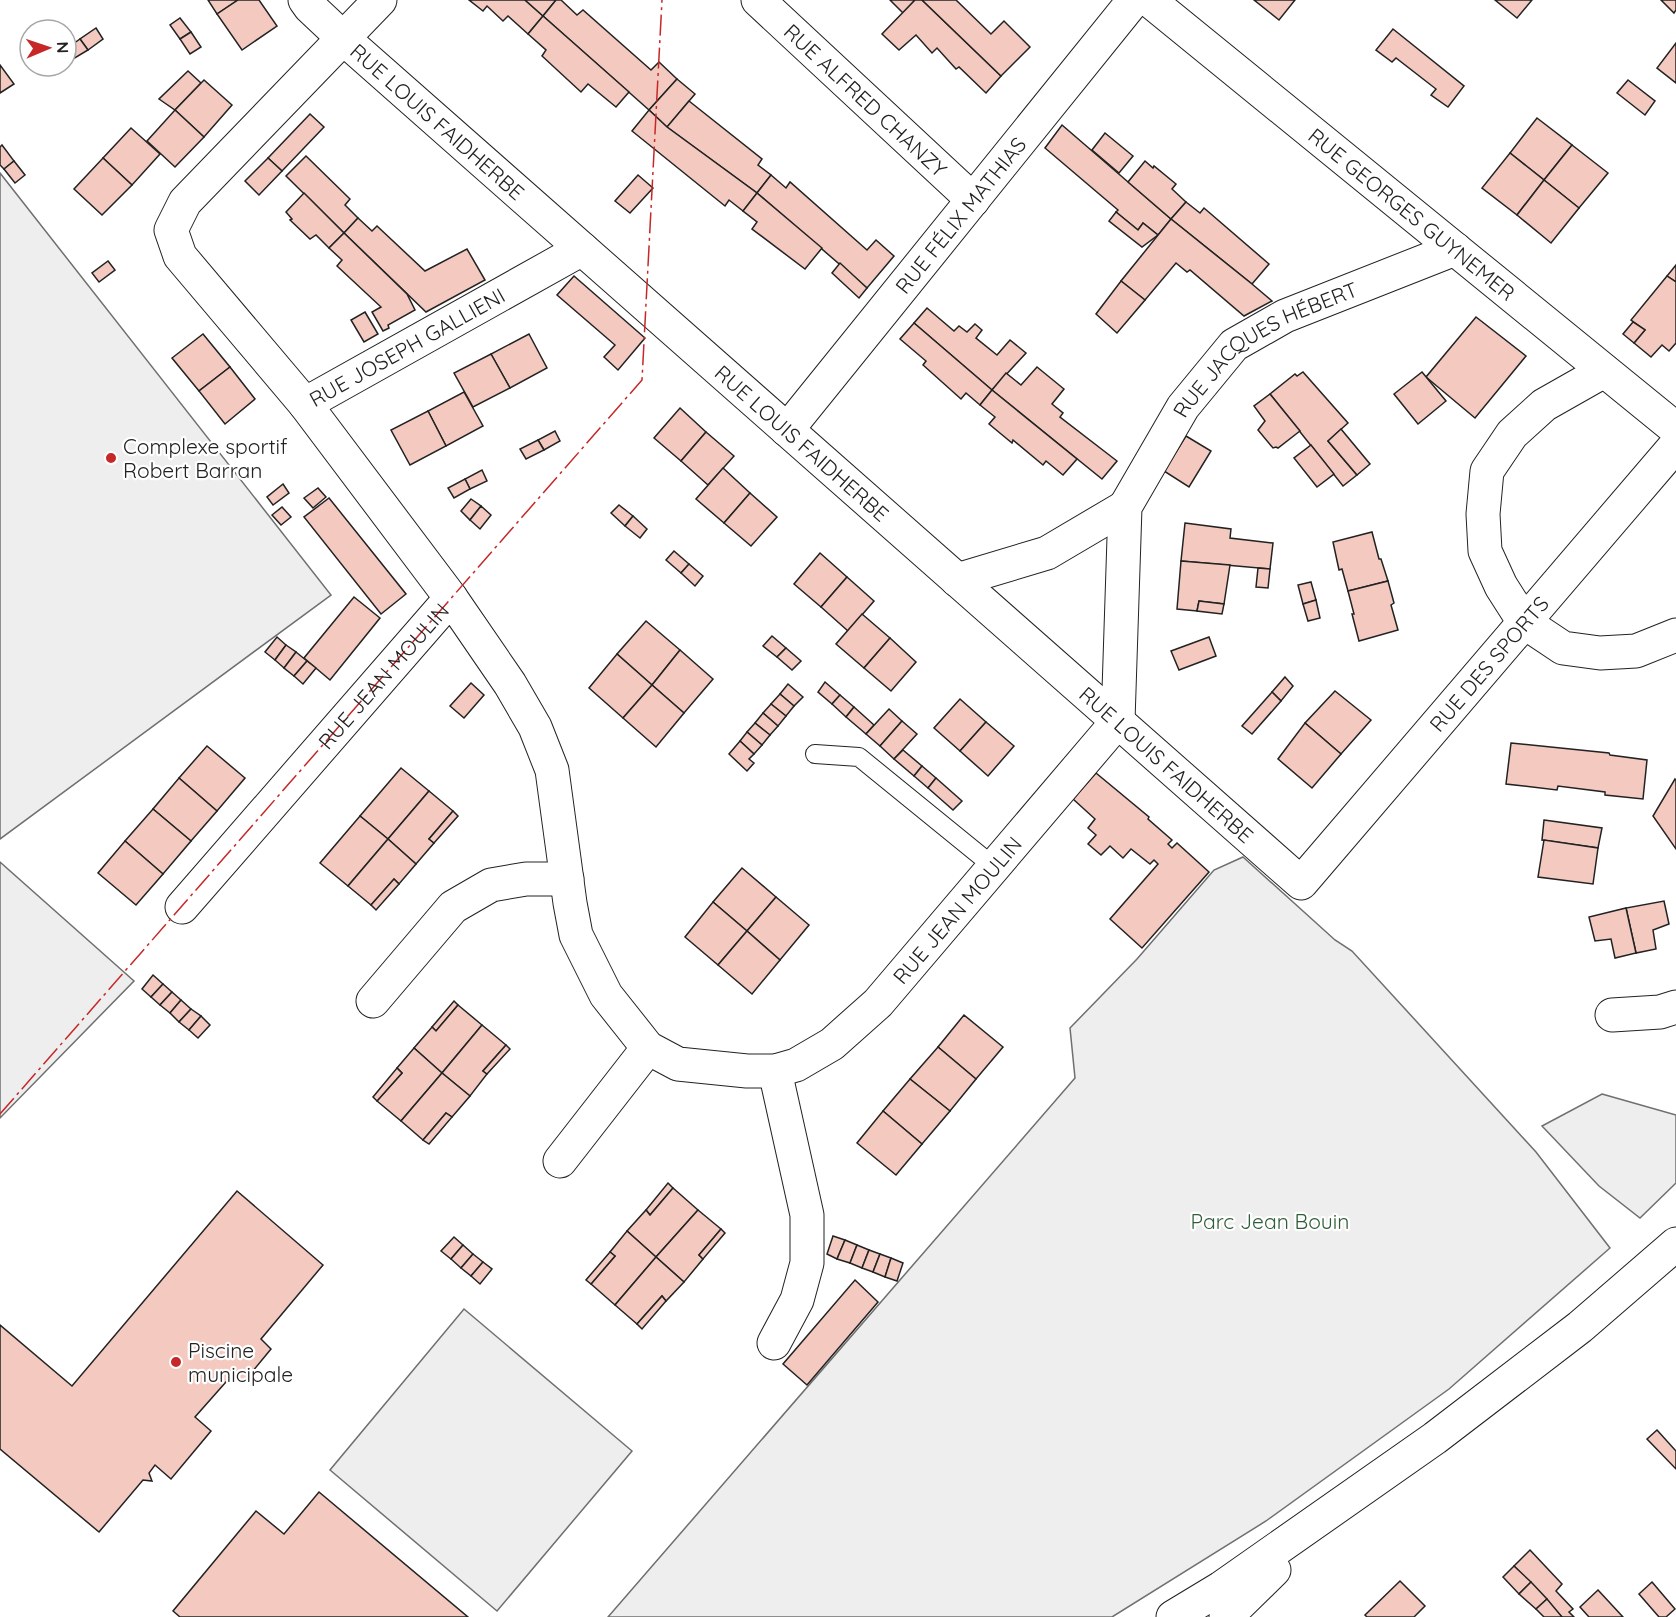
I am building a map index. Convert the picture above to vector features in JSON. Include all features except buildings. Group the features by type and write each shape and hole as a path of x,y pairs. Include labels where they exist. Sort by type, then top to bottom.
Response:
{"street":[{"name":"RUE LOUIS FAIDHERBE","path":"305,0 310,8 344,39 1301,883"},
{"name":"RUE JOSEPH GALLIENI","path":"380,0 185,202 171,230 180,256 305,404 582,249"},
{"name":"RUE ALFRED CHANZY","path":"758,0 973,200"},
{"name":"RUE FÉLIX MATHIAS","path":"787,430 1134,0"},
{"name":"RUE GEORGES GUYNEMER","path":"1149,0 1676,429"},
{"name":"RUE JACQUES HÉBERT","path":"1118,721 1125,507 1183,407 1234,345 1285,316 1455,249"},
{"path":"1604,371 1544,405 1512,434 1487,471 1483,514 1485,551 1501,586 1524,622 1563,648 1600,653 1636,651 1676,635"},
{"path":"305,404 451,598"},
{"name":"RUE DES SPORTS","path":"1301,883 1676,445"},
{"name":"RUE JACQUES HÉBERT","path":"957,580 1047,553 1125,507"},
{"name":"RUE JEAN MOULIN","path":"182,907 451,598 510,684 535,727 552,770 576,935 606,995 648,1048 678,1064 747,1071 775,1071 796,1065 832,1044 878,1003 1118,721"},
{"path":"373,1001 453,907 491,885 526,879 567,879"},
{"path":"1612,1015 1660,1012 1676,1007"},
{"path":"560,1161 648,1048"},
{"path":"774,1343 797,1300 807,1263 807,1215 775,1071"},
{"path":"1173,1617 1223,1602 1347,1500 1435,1438 1580,1327 1676,1244"},
{"path":"1154,1617 1223,1602"}],"lane":[{"path":"815,754 860,757 993,866"}],"green space":[{"name":"Complexe sportif Robert Barran","path":"0,173 331,595 0,839"},
{"name":"Parc Jean Bouin","path":"1243,857 1335,940 1352,951 1536,1152 1610,1248 1449,1389 1266,1521 1112,1617 608,1617 1075,1078 1070,1028 1137,959 1214,870"},
{"path":"0,862 134,981 0,1118"},
{"path":"1602,1094 1676,1115 1676,1183 1640,1218 1599,1186 1542,1126"},
{"path":"464,1309 632,1451 497,1611 330,1470"}],"power":[{"path":"0,1114 642,380 662,0"}],"place":[{"name":"Complexe sportif Robert Barran","path":"111,458"},
{"name":"Piscine municipale","path":"176,1362"}]}
